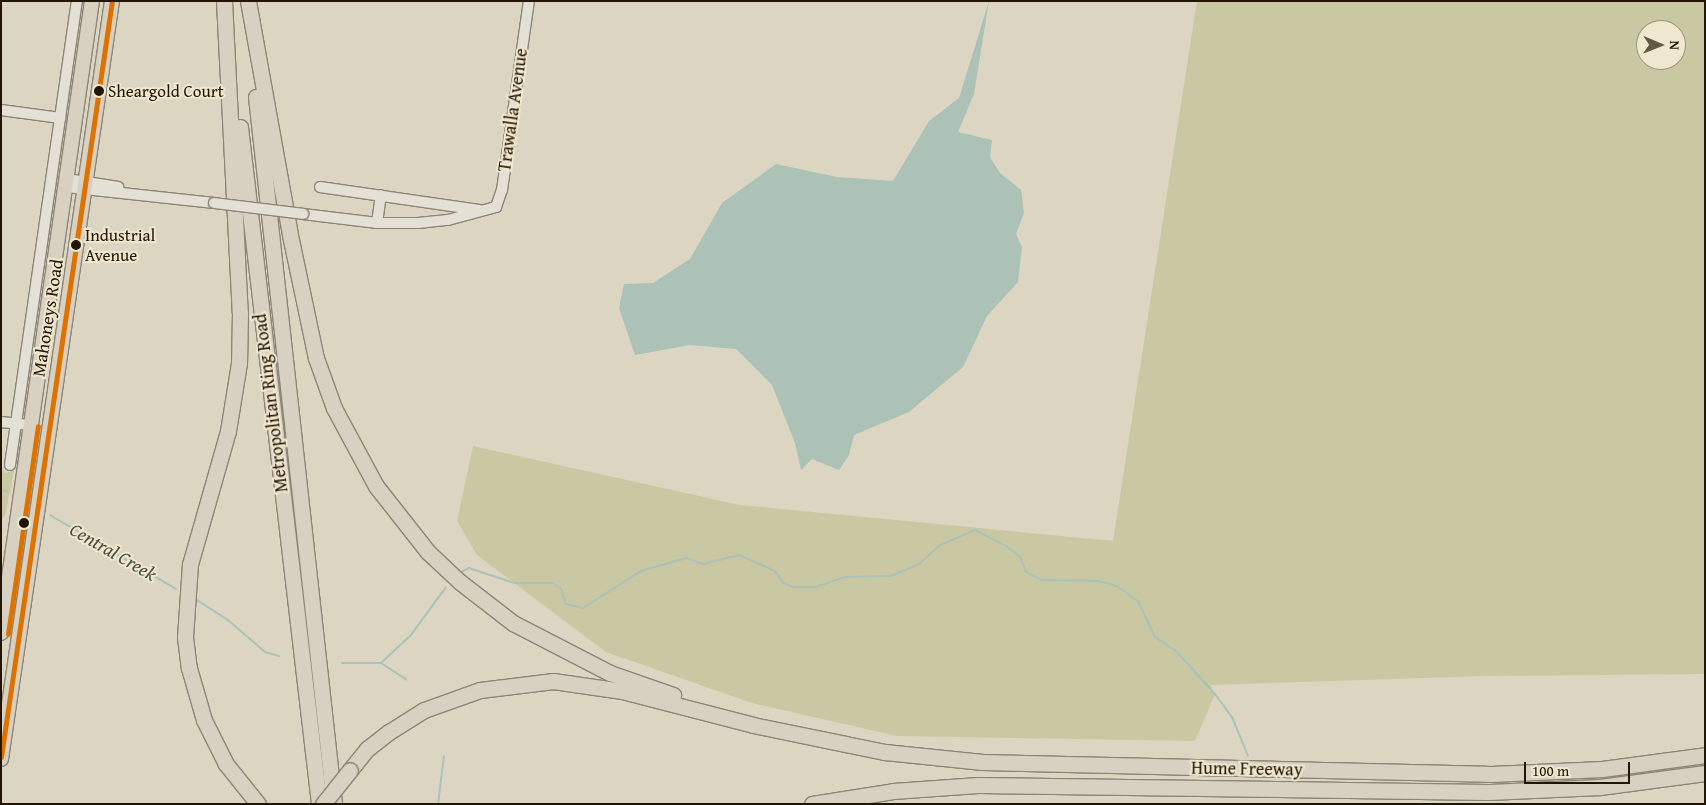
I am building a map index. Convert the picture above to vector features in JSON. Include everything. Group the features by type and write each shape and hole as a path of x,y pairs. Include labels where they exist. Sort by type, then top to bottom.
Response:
{"highway":[{"path":"225,1 240,304 239,363 228,431 190,564 185,629 189,668 204,720 226,764 258,804"},
{"name":"Metropolitan Ring Road","path":"225,1 262,324 321,804"},
{"path":"247,1 290,235 316,358 334,408 352,446 400,518 460,582 513,623 549,644 610,673 790,734"},
{"name":"Metropolitan Ring Road","path":"247,1 334,804"},
{"path":"321,804 374,744 424,710 480,690 526,682 581,683 622,691 790,734"},
{"name":"Hume Freeway","path":"790,734 940,759 1123,767 1491,774 1602,769 1705,755"},
{"name":"Hume Freeway","path":"812,804 893,791 978,785 1489,792 1600,787 1705,773"}],"main road":[{"name":"Mahoneys Road","path":"1,634 92,1"},
{"name":"Mahoneys Road","path":"1,759 112,1"},
{"path":"75,120 94,118"},
{"path":"27,457 44,460"}],"street":[{"name":"Mahoneys Road","path":"10,465 77,1"},
{"name":"Trawalla Avenue","path":"485,211 496,206 500,199 529,1"},
{"path":"1,110 60,118"},
{"path":"67,183 377,223 418,223 485,211"},
{"path":"320,187 485,211"},
{"path":"377,223 381,195"},
{"path":"1,422 31,425"}],"green space":[{"path":"1197,1 1705,1 1705,674 1485,676 1210,685 1215,694 1195,741 897,736 752,703 606,652 477,555 457,521 473,446 740,505 1113,541"},
{"path":"1,468 6,473 14,470 5,516 1,519"}],"shaded area":[{"path":"989,1 974,94 958,132 992,140 990,157 1000,173 1021,190 1024,213 1016,234 1022,247 1018,282 987,316 963,367 909,412 854,435 849,455 839,470 812,459 801,470 795,443 772,385 736,349 690,345 635,355 619,308 624,284 653,283 690,259 722,203 776,164 837,177 893,181 929,121 959,98"}],"waterway":[{"name":"Central Creek","path":"1,490 7,491"},
{"name":"Central Creek","path":"50,515 176,589"},
{"name":"Central Creek","path":"459,573 469,568 514,583 553,583 561,589 566,604 583,608 641,571 686,558 703,564 739,555 775,571 783,583 793,587 816,587 845,577 891,576 919,564 940,545 975,530 1006,546 1020,557 1026,572 1041,580 1099,581 1117,586 1138,601 1155,637 1177,652 1215,694 1232,717 1248,756"},
{"name":"Central Creek","path":"342,663 381,663 411,635 446,587"},
{"name":"Central Creek","path":"197,600 228,620 265,652 279,656"},
{"path":"381,663 406,679"},
{"path":"438,804 444,756"}],"transit line":[{"path":"1,757 112,1"},
{"path":"8,634 38,426"}],"place":[{"name":"Sheargold Court","path":"99,91"},
{"name":"Industrial Avenue","path":"76,245"}]}
